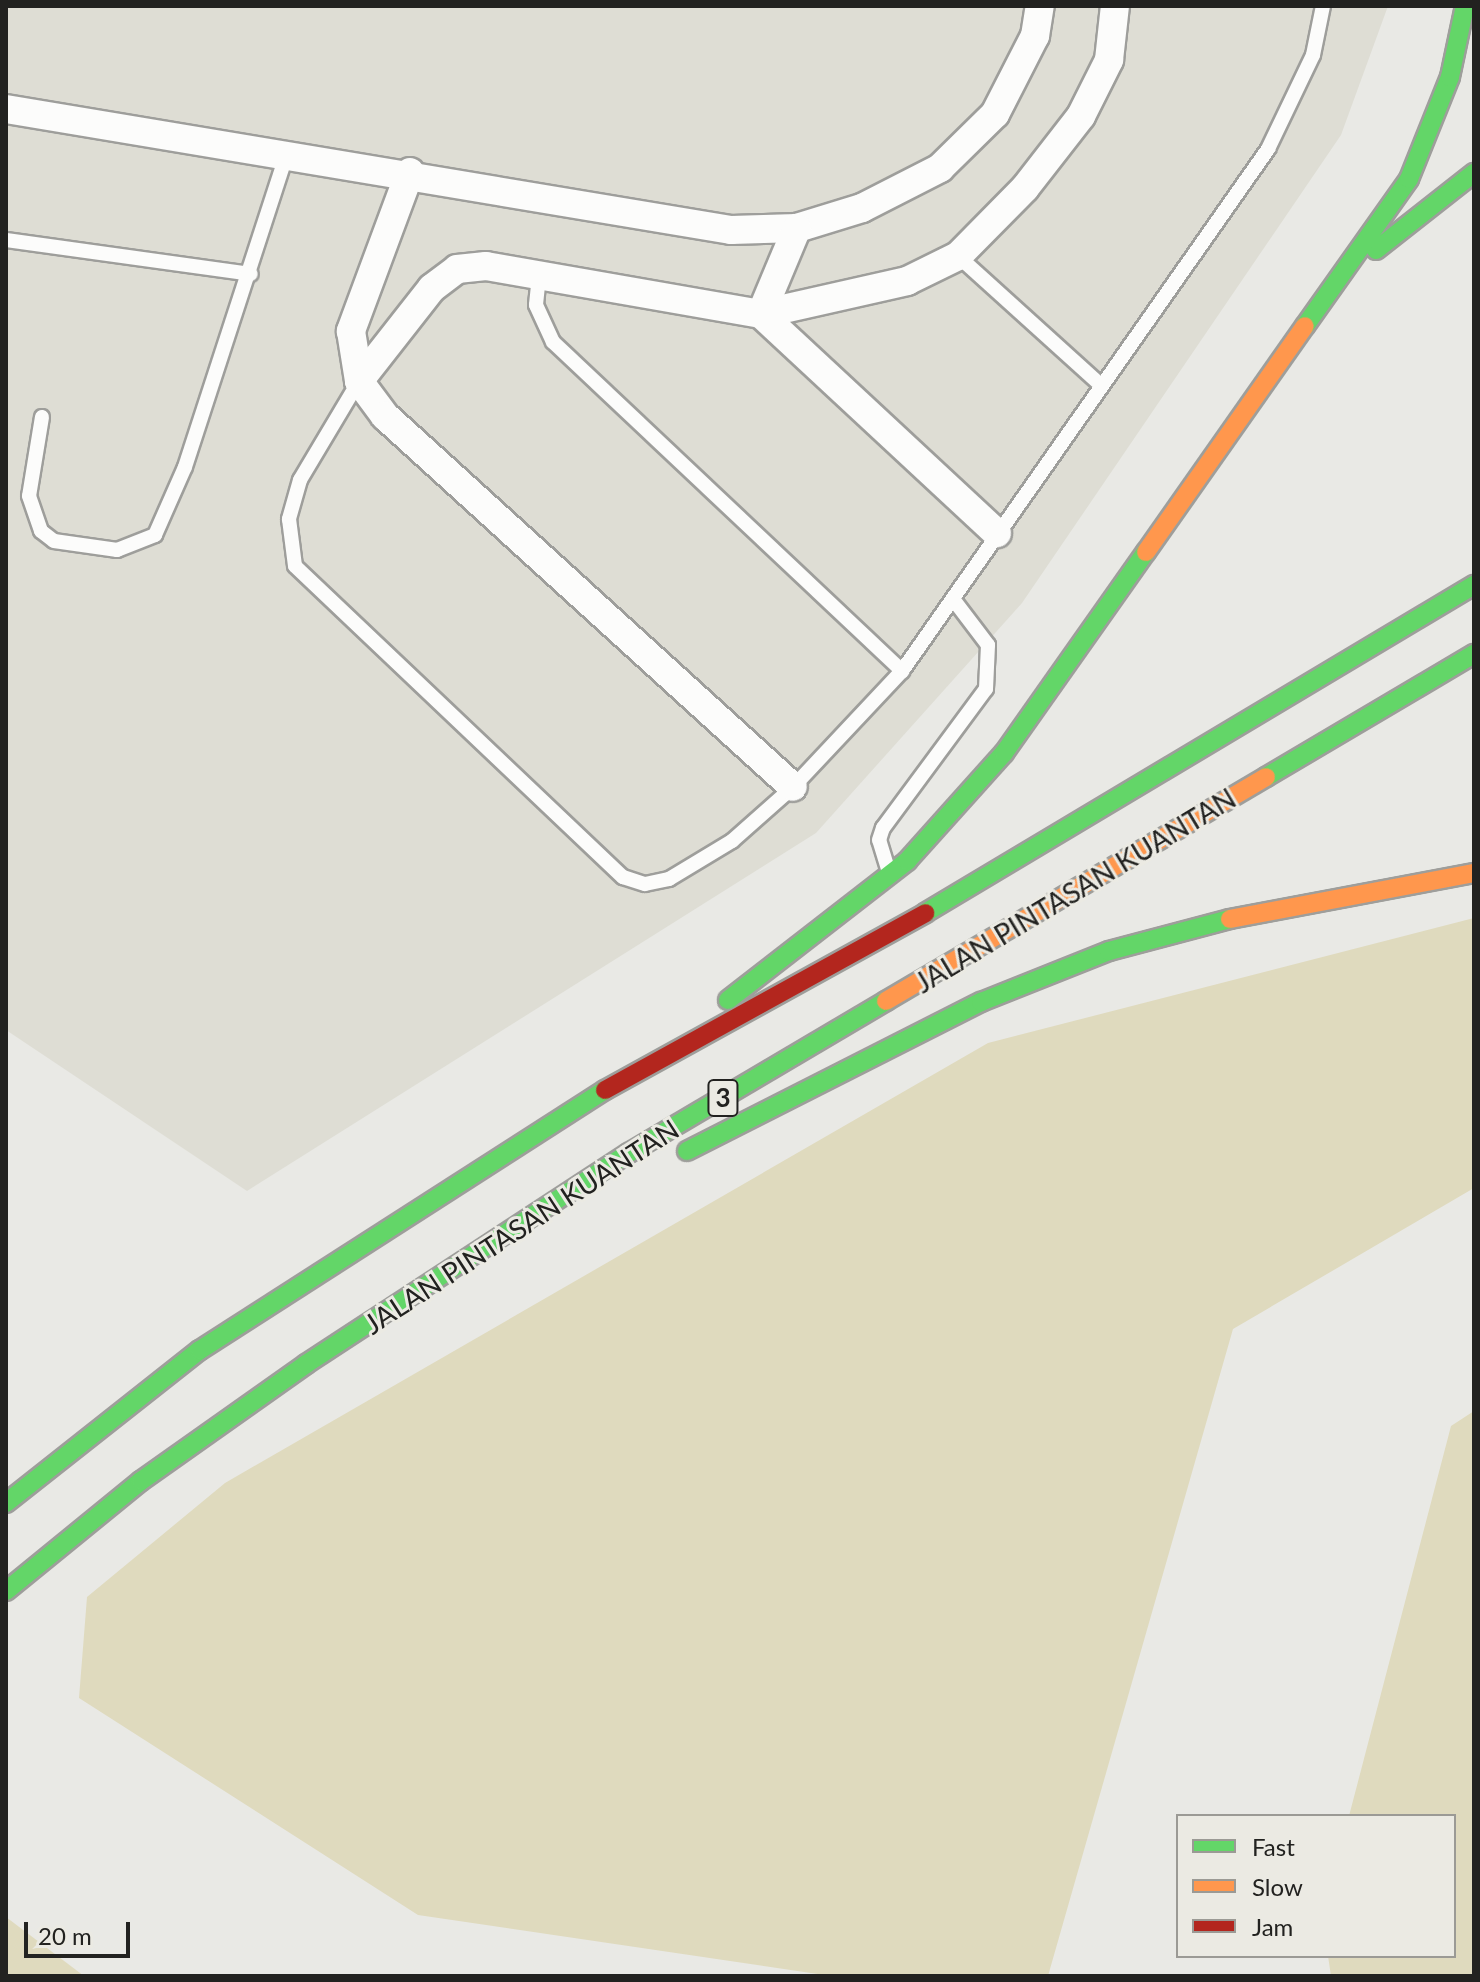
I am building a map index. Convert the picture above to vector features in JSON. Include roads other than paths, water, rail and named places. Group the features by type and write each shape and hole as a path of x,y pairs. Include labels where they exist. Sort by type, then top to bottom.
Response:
{"highway":[{"path":"617,1082 890,876 1004,753 1349,272 1409,179 1450,77 1465,6"},
{"path":"1349,272 1474,173"},
{"name":"JALAN PINTASAN KUANTAN","path":"6,1503 200,1350 617,1082 863,950 1474,585"},
{"name":"JALAN PINTASAN KUANTAN","path":"6,1591 141,1481 629,1153 1474,654"},
{"path":"663,1163 955,1014 1109,951 1268,908 1474,873"},
{"path":"438,1280 621,1185"}],"street":[{"path":"6,109 410,172 731,230 797,228 862,208 940,168 995,114 1035,36 1040,6"},
{"path":"359,381 432,288 457,269 539,276 761,314 907,281 958,256 1025,188 1081,116 1109,60 1115,6"},
{"path":"410,172 351,331 359,381 385,416 793,787"},
{"path":"761,314 797,228"},
{"path":"761,314 997,533"}],"lane":[{"path":"359,381 300,480 289,519 295,566 623,877 645,884 669,879 732,841 793,787 902,671 1268,149 1313,55 1323,6"},
{"path":"42,417 29,496 41,531 54,541 117,550 155,535 251,274 287,153"},
{"path":"6,240 251,274"},
{"path":"958,256 1101,385"},
{"path":"539,276 536,305 553,342 902,671"},
{"path":"890,876 879,840 883,828 986,689 988,645 953,599"}]}
